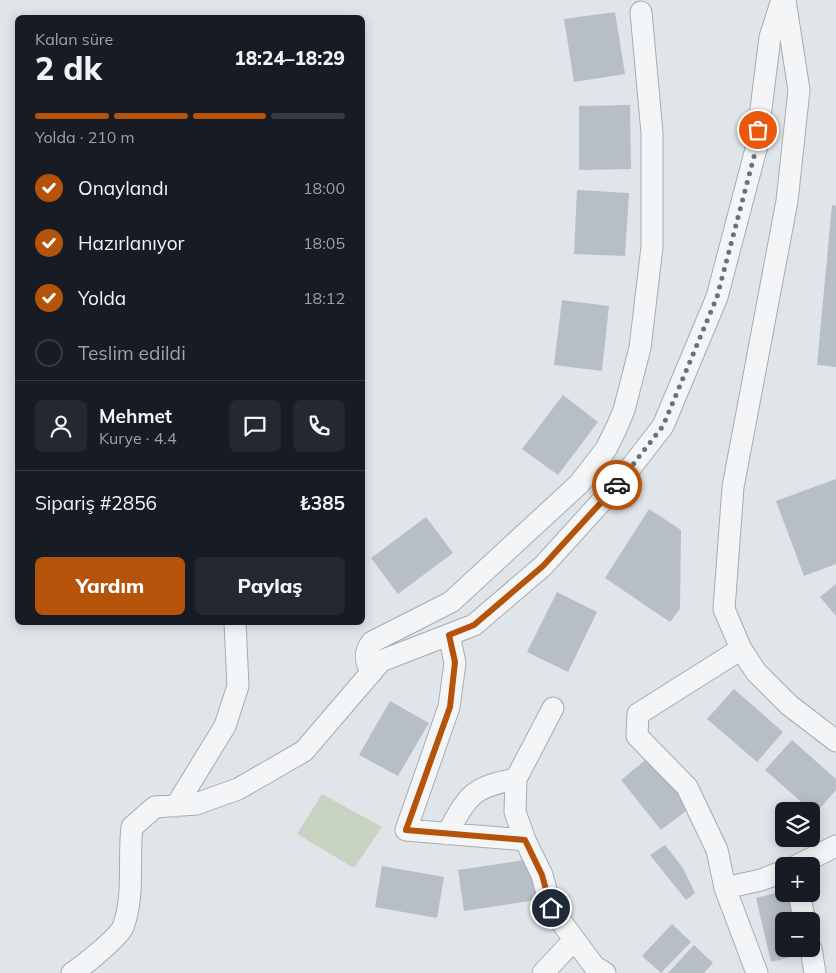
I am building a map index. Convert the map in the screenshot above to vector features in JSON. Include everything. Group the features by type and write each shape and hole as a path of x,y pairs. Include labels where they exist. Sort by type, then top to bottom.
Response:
{"street":[{"path":"72,973 87,964 123,928 132,885 129,854 132,827 155,807 196,804 238,789 304,751 382,661 474,625 543,566 621,480 663,426 717,297 756,149 770,38 784,0"},
{"path":"784,0 799,90 787,201 733,487 724,608 741,649 756,672 789,705 836,741"},
{"path":"372,672 366,660 366,653 372,642 451,602 557,506 593,467 609,442 624,410 640,348 647,297 653,218 652,133 641,12"},
{"path":"176,806 225,726 238,686 235,625"},
{"path":"449,635 455,662 450,707 406,830 525,840"},
{"path":"741,649 638,714 637,736 687,786 718,850 725,888 757,973"},
{"path":"553,708 516,779 515,812 525,840 542,875 551,908 594,966 605,973"},
{"path":"447,834 464,803 478,790 490,784 516,779"},
{"path":"814,857 836,846"},
{"path":"725,888 761,880 775,875"},
{"path":"544,973 574,940"},
{"path":"812,957 815,973"}],"green space":[{"path":"322,794 382,827 354,868 297,834"}],"building":[{"path":"615,12 625,74 574,82 564,19"},
{"path":"630,105 631,169 579,170 579,106"},
{"path":"577,190 629,193 625,256 574,254"},
{"path":"832,205 836,206 836,367 817,365"},
{"path":"562,300 609,306 602,371 554,365"},
{"path":"563,395 598,422 558,475 522,449"},
{"path":"836,479 836,564 804,576 776,501"},
{"path":"649,509 681,530 680,609 670,622 605,578"},
{"path":"426,517 453,553 398,594 371,558"},
{"path":"836,584 836,616 820,597"},
{"path":"557,592 597,612 568,672 527,652"},
{"path":"734,689 783,732 757,762 707,719"},
{"path":"390,701 429,723 398,776 359,755"},
{"path":"792,740 836,779 836,790 820,808 820,802 801,802 765,770"},
{"path":"649,757 690,808 661,830 621,780"},
{"path":"665,845 683,868 695,893 686,900 650,855"},
{"path":"531,859 537,900 464,911 458,870"},
{"path":"382,866 444,877 437,918 375,907"},
{"path":"775,893 775,902 795,902 797,912 775,912 775,957 791,957 771,962 756,898"},
{"path":"672,924 691,942 661,973 642,956"},
{"path":"694,945 713,963 704,973 668,973"}],"way so far":[{"path":"617,485 663,426 717,297 756,149 758,130"}],"route":[{"path":"551,908 542,875 525,840 406,830 450,707 455,662 449,635 474,625 543,566 617,485"}]}
